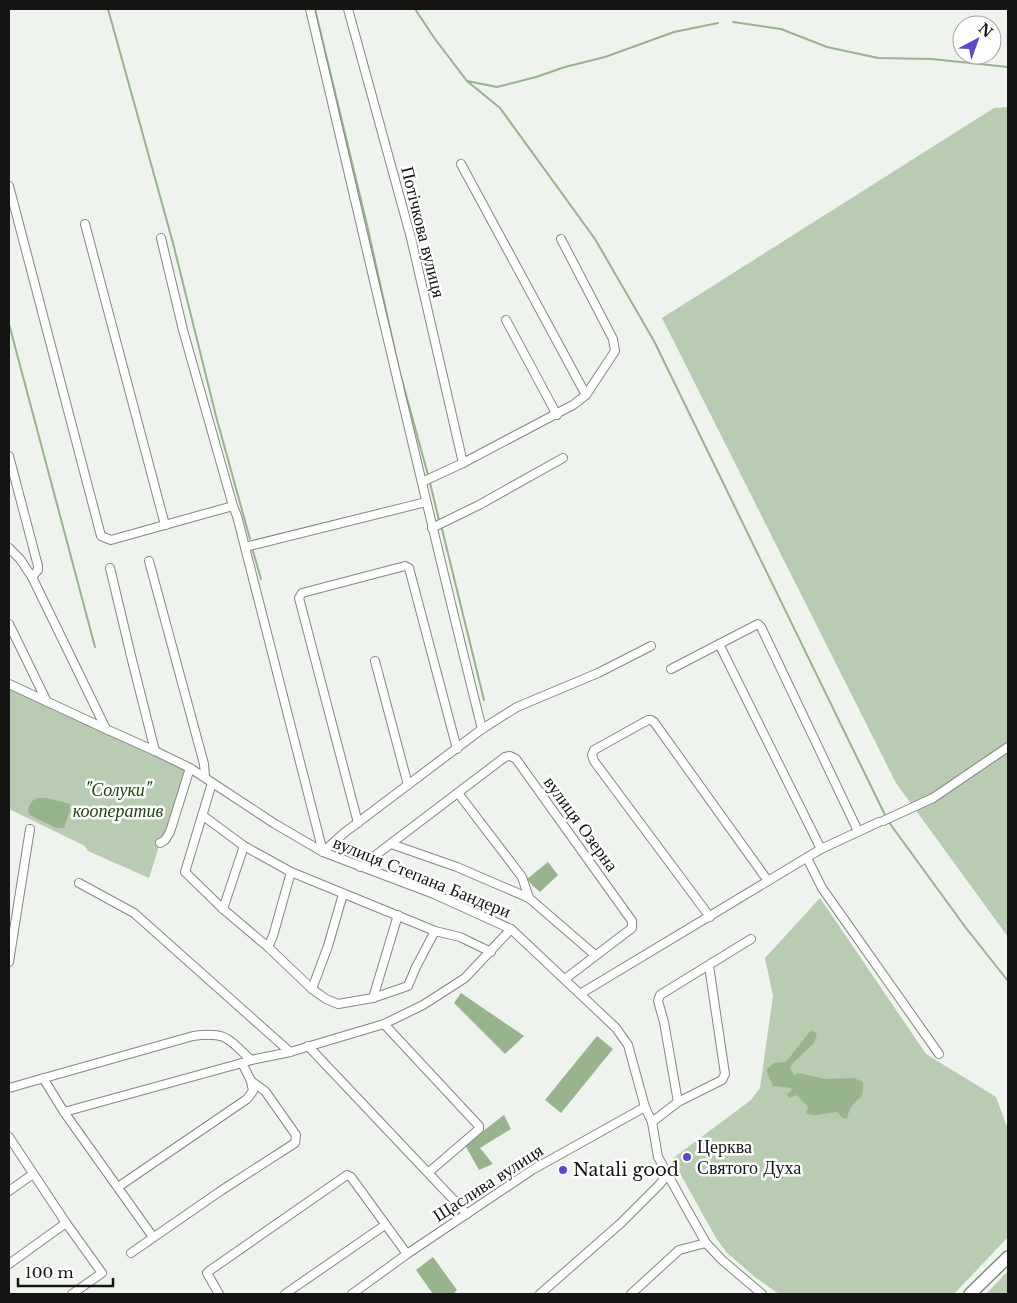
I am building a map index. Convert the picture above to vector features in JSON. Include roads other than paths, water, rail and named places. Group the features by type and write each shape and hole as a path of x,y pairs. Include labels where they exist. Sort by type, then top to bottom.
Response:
{"highway":[{"path":"970,1294 1008,1257"}],"street":[{"path":"310,9 432,528 482,729"},
{"name":"Потічкова вулиця","path":"348,9 411,238 463,463"},
{"path":"461,164 586,395"},
{"path":"9,186 101,536 111,540 233,506"},
{"path":"85,224 165,526"},
{"path":"161,238 183,330 245,547 323,852 358,823 482,729 516,707 598,673 650,646"},
{"path":"422,482 557,415 586,395 605,369 615,351 613,339 561,239"},
{"path":"506,320 557,415"},
{"path":"9,456 38,566 38,570 32,577"},
{"path":"432,528 479,506 563,458"},
{"path":"245,547 426,502"},
{"path":"9,548 32,577 106,729"},
{"path":"149,561 204,764 205,777"},
{"path":"358,823 299,598 302,593 405,566 410,568 457,749"},
{"path":"110,568 155,751"},
{"path":"9,624 47,702"},
{"path":"670,669 758,624 762,627 858,831"},
{"path":"719,644 821,849"},
{"path":"375,661 408,786"},
{"name":"вулиця Степана Бандери","path":"9,684 190,768 274,824 323,852 434,894 511,929 616,1028 628,1045 645,1107 652,1122 658,1156 706,1243 722,1260 762,1294"},
{"path":"710,917 594,761 592,755 594,750 648,720 654,722 768,881"},
{"path":"580,994 821,849 933,798 1008,747"},
{"name":"вулиця Озерна","path":"360,867 505,757 516,758 632,920 632,928 565,979"},
{"path":"160,843 166,840 170,832 190,768"},
{"path":"212,783 184,872 312,989 326,999 338,1004 373,998 408,986 435,931"},
{"path":"458,793 522,877 529,898"},
{"path":"202,816 244,846 292,872 435,931 460,937 491,952"},
{"path":"9,962 30,829"},
{"path":"391,844 466,870 529,898 595,955"},
{"path":"223,909 244,846"},
{"path":"807,858 822,888 939,1054"},
{"path":"268,947 292,872"},
{"path":"80,883 134,914 290,1052"},
{"path":"312,989 328,946 343,894"},
{"path":"373,998 398,915"},
{"path":"64,1112 251,1060 290,1052 384,1024 423,1005 465,978 511,929"},
{"path":"678,1102 664,1022 658,1001 660,995 752,939"},
{"path":"652,1122 678,1102 722,1080 725,1074 709,966"},
{"path":"384,1024 479,1126 479,1129 429,1172"},
{"path":"9,1088 181,1039 211,1033 226,1037 251,1060"},
{"path":"308,1046 467,1214"},
{"path":"118,1187 251,1096 254,1091 251,1080 242,1064"},
{"path":"43,1078 64,1112 153,1237"},
{"path":"131,1253 295,1142 296,1135 265,1092 251,1080"},
{"name":"Щаслива вулиця","path":"352,1294 407,1254 532,1170 645,1107"},
{"path":"9,1137 66,1224 102,1273 72,1294"},
{"path":"9,1191 33,1174"},
{"path":"540,1294 621,1223 660,1186 668,1174"},
{"path":"220,1294 208,1277 207,1273 209,1270 346,1175 351,1177 407,1254"},
{"path":"9,1264 66,1224"},
{"path":"285,1294 385,1225"},
{"path":"631,1294 679,1250 706,1243"}],"waterway":[{"path":"108,9 173,243 216,416 250,539"},
{"path":"315,9 367,225 400,373 428,475"},
{"path":"415,9 467,81"},
{"path":"733,22 781,29 827,47 878,58 932,59 1008,67"},
{"path":"718,23 674,32 605,57 497,87 467,81 500,108 595,239 654,341 886,817"},
{"path":"9,324 95,647"},
{"path":"430,483 439,520"},
{"path":"442,529 484,700"},
{"path":"253,551 261,579"},
{"path":"888,821 966,928 1008,981"}],"place":[{"name":"Церква Святого Духа","path":"687,1157"},
{"name":"Natali good","path":"563,1170"}],"park label":[{"name":"\"Солуки\" кооператив","path":"118,800"}]}
